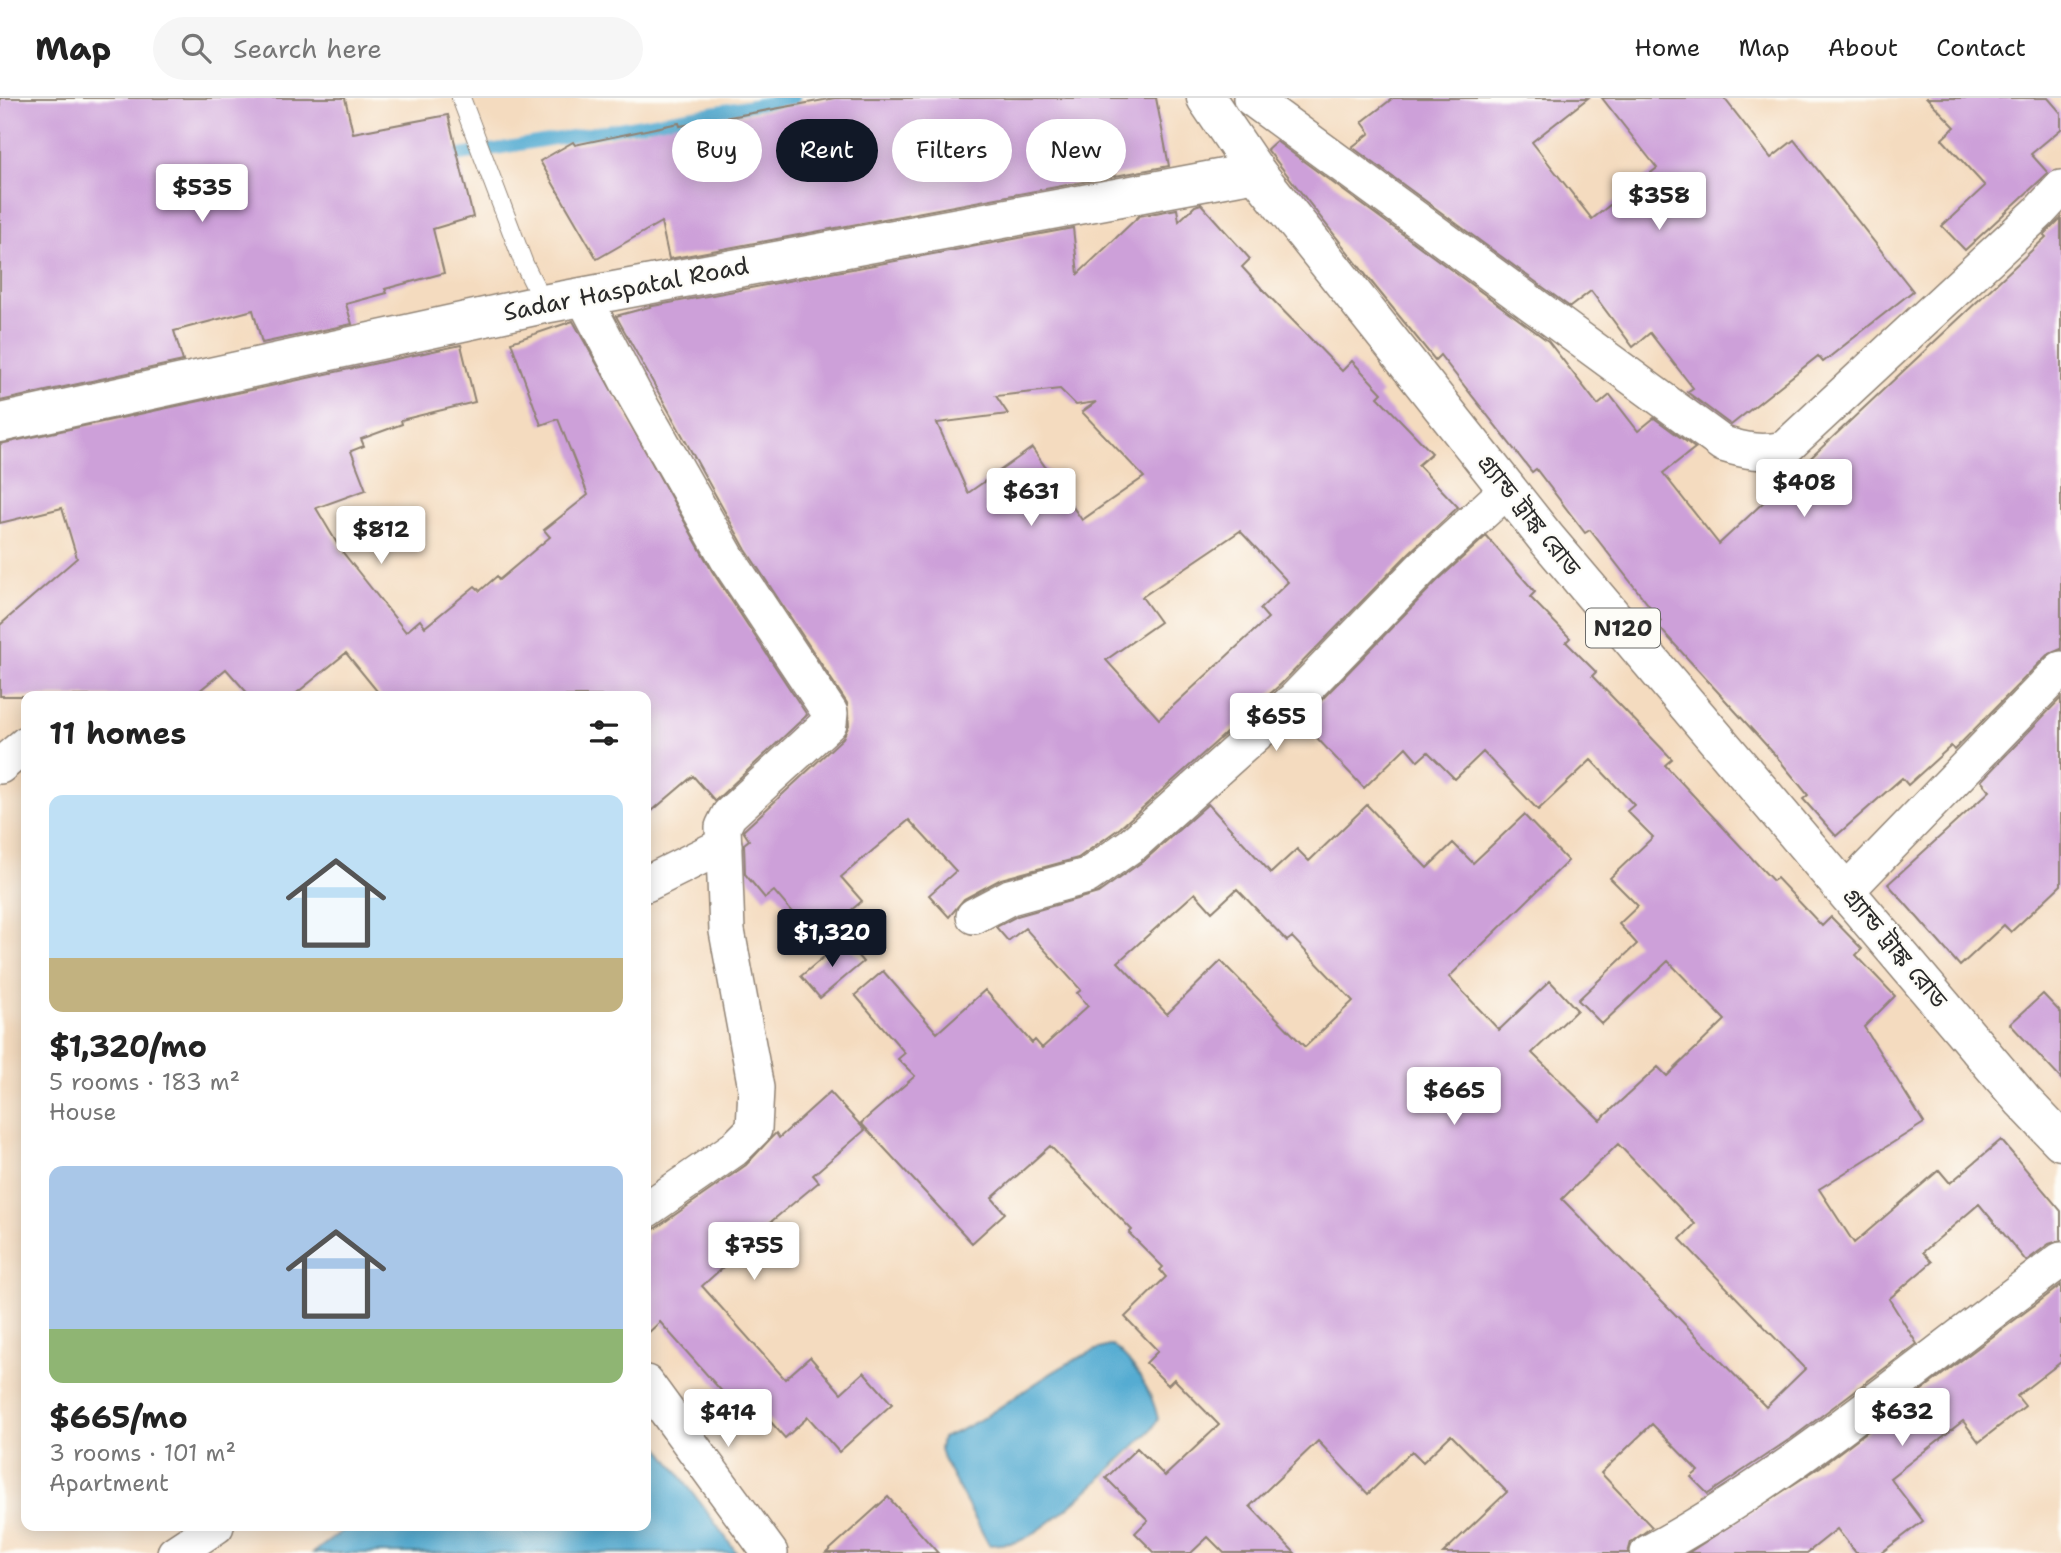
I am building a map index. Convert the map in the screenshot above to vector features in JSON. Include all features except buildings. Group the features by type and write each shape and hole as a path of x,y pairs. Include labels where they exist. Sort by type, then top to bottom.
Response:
{"main road":[{"name":"গ্র্যান্ড ট্রাঙ্ক রোড","path":"1206,98 1256,172 1508,489 2024,1101 2061,1141"},
{"name":"Sadar Haspatal Road","path":"0,423 583,296 1256,172"}],"street":[{"path":"1251,98 1723,444 1751,453 1784,449 2038,213 2061,188"},
{"path":"583,296 634,394 729,561 830,713 830,723 729,815 723,827 727,931 756,1088 754,1129 734,1149 651,1207"},
{"path":"974,916 1010,897 1087,876 1133,844 1295,699 1415,576 1508,489"},
{"path":"1847,890 2061,668"},
{"path":"0,765 21,748"},
{"path":"651,882 724,845"},
{"path":"1648,1553 1703,1523 1781,1471 2061,1260"},
{"path":"651,1390 765,1552"},
{"path":"175,1553 208,1531"}],"lane":[{"path":"461,98 524,264 544,304"}],"water":[{"path":"1112,1345 1128,1360 1147,1388 1158,1419 1153,1428 1047,1524 1016,1542 989,1545 944,1461 940,1449 942,1438 985,1417 1068,1364"},
{"path":"651,1436 737,1553 313,1553 342,1531 651,1531"}],"waterway":[{"path":"443,158 794,98"}]}
